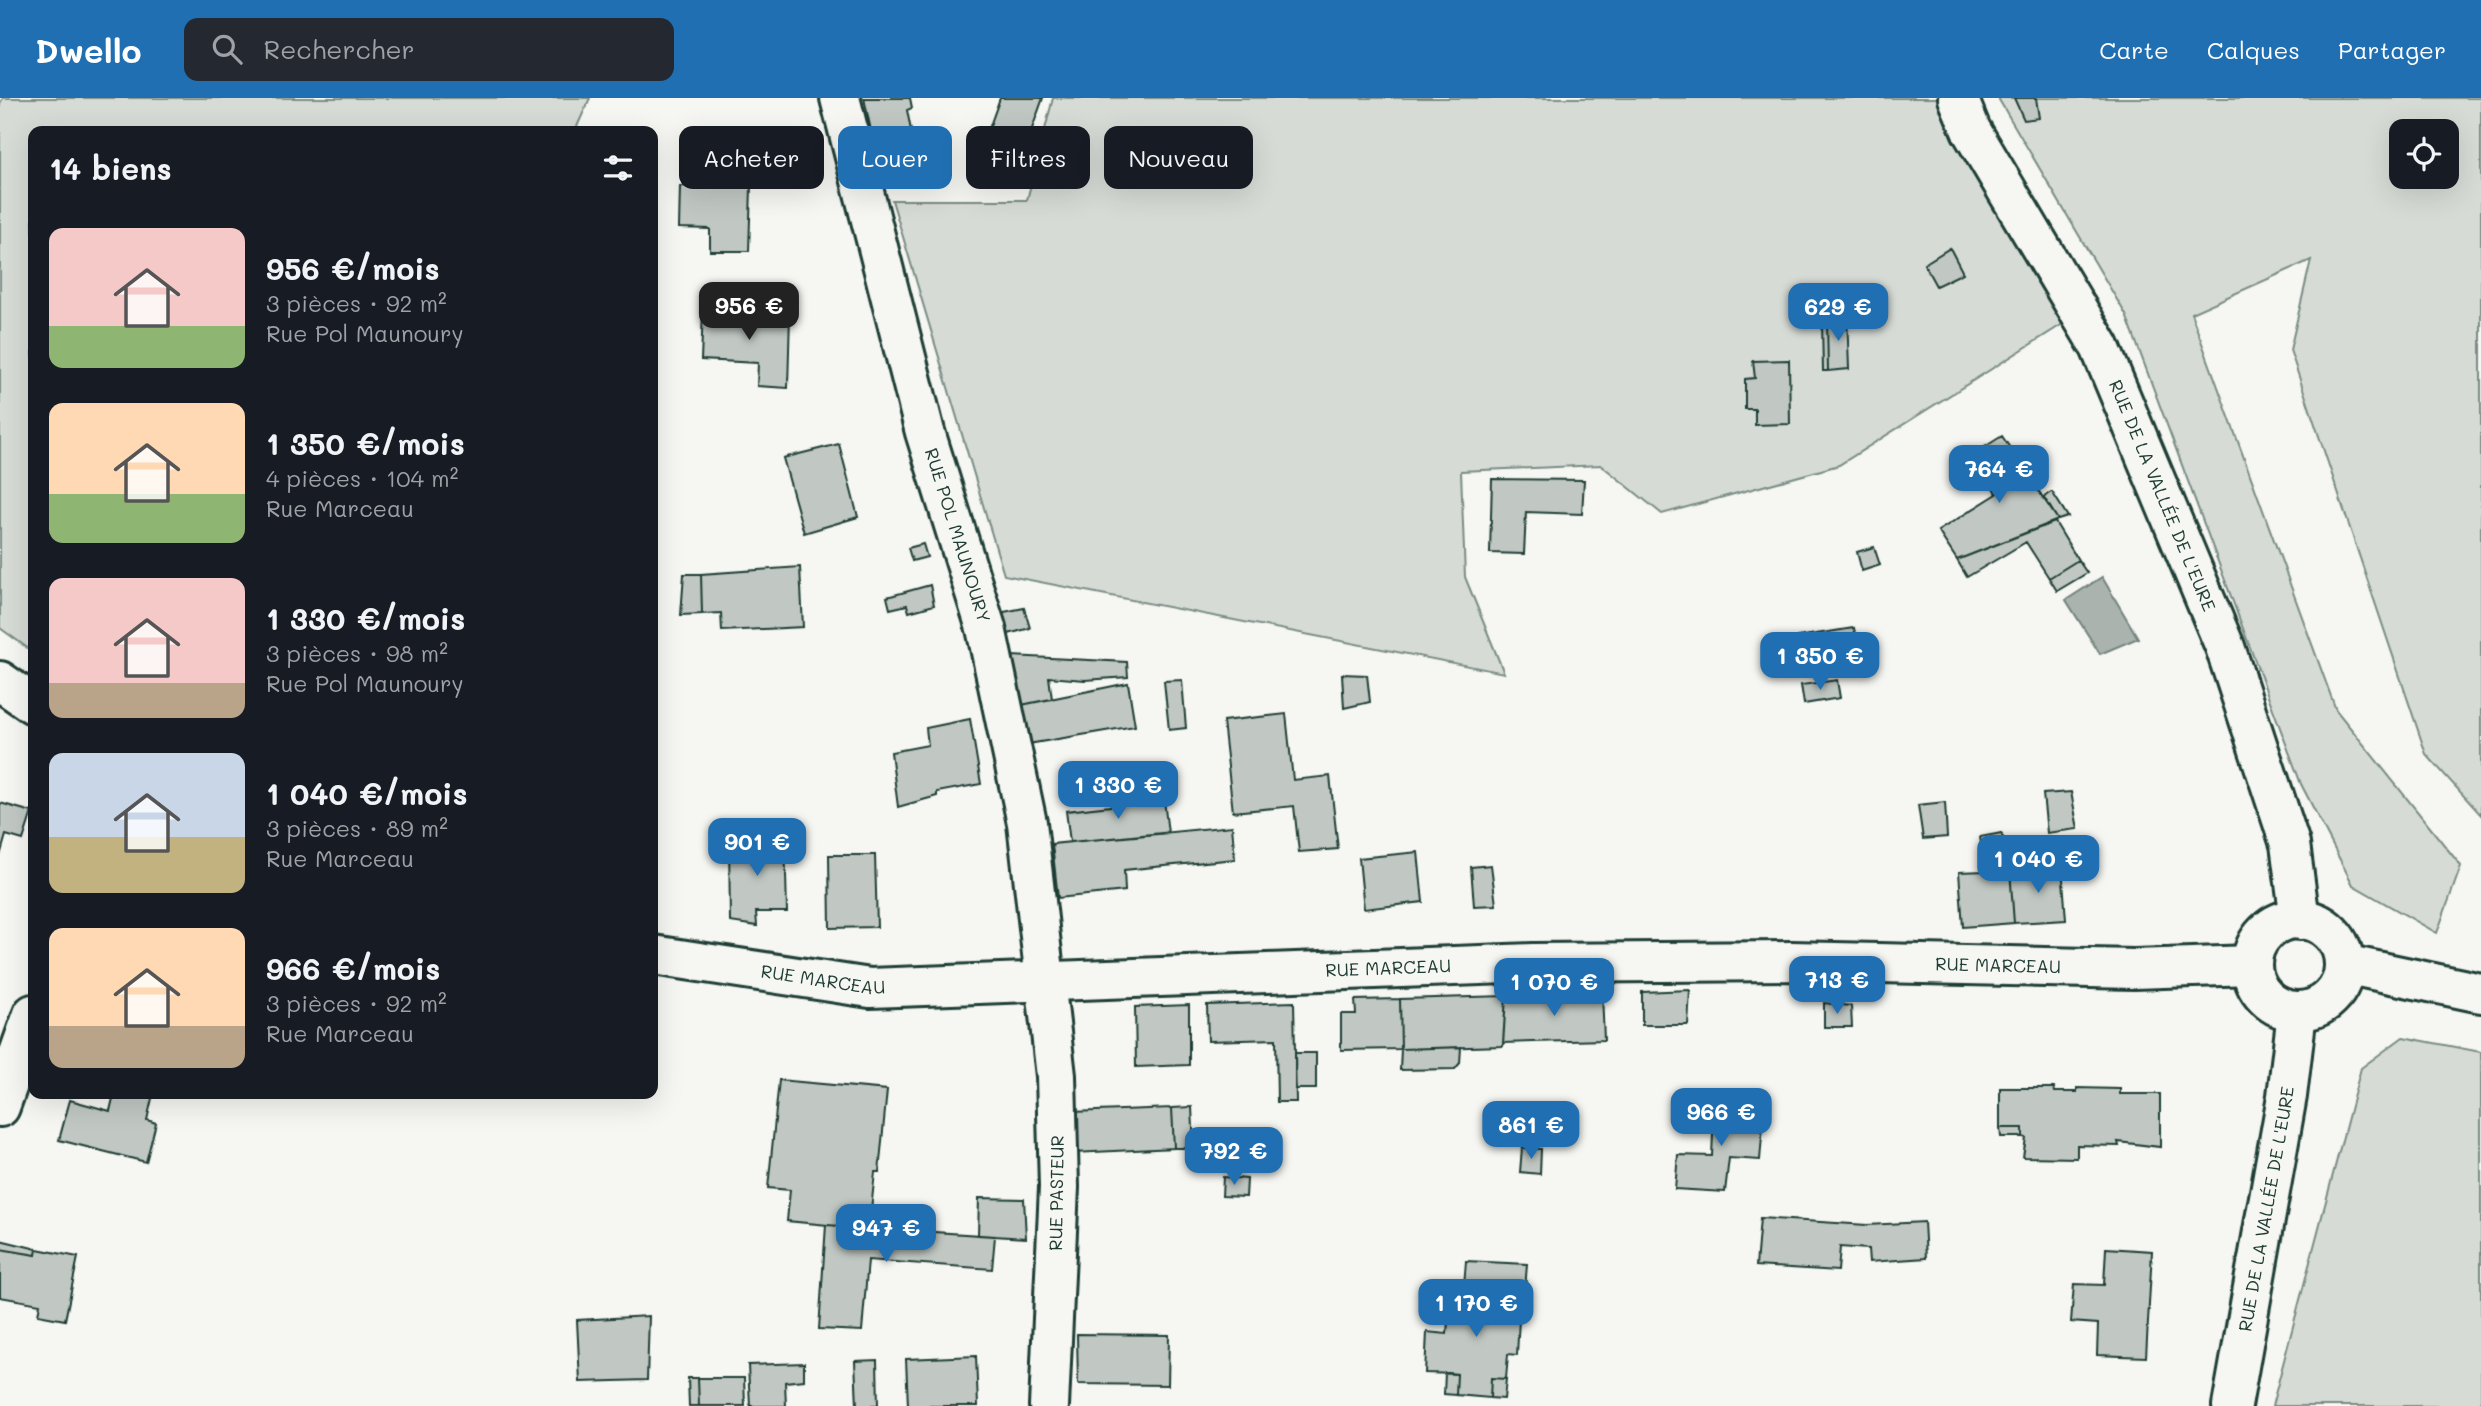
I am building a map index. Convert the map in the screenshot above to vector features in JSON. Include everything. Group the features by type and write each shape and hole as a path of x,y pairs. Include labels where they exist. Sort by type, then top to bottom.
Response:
{"street":[{"name":"RUE POL MAUNOURY","path":"840,98 925,432 986,628 1027,823 1047,981"},
{"name":"RUE DE LA VALLÉE DE L'EURE","path":"1958,98 1971,130 2100,347 2225,646 2290,845 2300,919"},
{"path":"0,681 28,701"},
{"path":"2300,919 2313,922 2335,938 2344,964 2336,992 2325,1003 2297,1012 2270,1002 2260,992 2252,965 2254,950 2272,927 2285,921 2300,919"},
{"name":"RUE MARCEAU","path":"658,956 870,988 1533,963 1791,961 2134,969 2252,965"},
{"path":"2344,964 2481,993"},
{"name":"RUE PASTEUR","path":"1047,981 1056,1076 1059,1187 1049,1406"},
{"name":"RUE DE LA VALLÉE DE L'EURE","path":"2232,1406 2287,1096 2297,1012"},
{"path":"0,1107 28,1028"}],"shaded area":[{"path":"3,98 590,98 577,126 28,126 28,648 0,628 0,103"},
{"path":"1053,98 1949,98 2066,322 1839,465 1662,514 1601,465 1461,471 1465,577 1504,673 1004,575 892,200 1027,200 1030,189 1090,189 1090,126 1046,126"},
{"path":"1998,98 2481,98 2481,815 2426,754 2290,350 2311,260 2191,313 2336,710 2461,866 2437,933 2353,885 2301,784 2126,315"},
{"path":"2102,577 2138,638 2100,654 2066,600"},
{"path":"2403,1037 2481,1052 2481,1406 2272,1406 2361,1068"}],"building":[{"path":"864,98 910,98 912,108 907,110 910,126 870,126"},
{"path":"1000,98 1043,98 1033,126 990,126"},
{"path":"2014,98 2036,98 2039,118 2024,120"},
{"path":"680,189 751,189 749,251 710,251 710,229 679,228"},
{"path":"1950,248 1963,273 1936,286 1924,264"},
{"path":"703,309 790,314 788,388 757,386 758,363 701,360"},
{"path":"1837,314 1847,314 1849,369 1828,371 1827,320"},
{"path":"1822,320 1827,320 1828,371 1823,371"},
{"path":"1789,360 1790,424 1755,425 1755,409 1745,409 1745,379 1755,378 1753,361"},
{"path":"2002,436 2058,520 1957,560 1938,531 1997,494 1972,455"},
{"path":"839,444 858,517 804,533 783,458"},
{"path":"1492,479 1584,480 1582,514 1526,512 1524,554 1490,553"},
{"path":"2051,492 2068,517 2058,520 2044,497"},
{"path":"2055,522 2078,560 2049,578 2026,542 1967,577 1957,560"},
{"path":"923,544 927,557 912,561 908,548"},
{"path":"1874,547 1880,565 1862,571 1857,552"},
{"path":"2078,560 2087,573 2057,591 2049,578"},
{"path":"800,567 803,627 722,631 721,613 702,614 701,574"},
{"path":"684,574 701,574 702,614 681,615"},
{"path":"930,585 934,605 909,612 907,605 890,609 887,597"},
{"path":"1024,608 1030,628 1005,635 999,613"},
{"path":"1854,628 1862,668 1794,678 1791,654 1800,653 1797,637"},
{"path":"1011,656 1127,662 1128,677 1085,680 1049,677 1052,699 1021,705"},
{"path":"1342,674 1367,675 1370,702 1344,708"},
{"path":"1182,680 1186,728 1169,730 1164,681"},
{"path":"1837,680 1840,698 1804,704 1801,685"},
{"path":"1128,683 1135,726 1028,744 1021,705"},
{"path":"1286,714 1293,780 1330,776 1338,849 1299,852 1294,806 1233,812 1223,721"},
{"path":"970,719 981,784 937,792 937,796 898,807 891,752 928,745 926,728"},
{"path":"2071,792 2078,829 2047,833 2043,794"},
{"path":"1164,800 1168,833 1070,842 1066,811"},
{"path":"1945,802 1947,837 1923,839 1918,805"},
{"path":"0,803 28,811 28,824 23,840 6,835 0,856"},
{"path":"1232,826 1235,859 1124,870 1125,891 1058,898 1052,844"},
{"path":"2002,833 2010,870 2014,923 1963,927 1959,872 1986,871 1980,837"},
{"path":"785,836 787,912 756,912 757,926 730,922 729,838"},
{"path":"1418,852 1423,902 1364,909 1359,858"},
{"path":"829,855 875,855 877,927 830,928"},
{"path":"1491,865 1496,905 1474,906 1471,867"},
{"path":"2062,866 2066,920 2014,923 2010,870"},
{"path":"1690,990 1688,1025 1642,1025 1642,992"},
{"path":"1602,993 1604,1040 1503,1043 1506,996"},
{"path":"1506,996 1503,1046 1401,1049 1400,999"},
{"path":"1400,999 1401,1049 1341,1050 1341,1014 1356,1014 1355,1000"},
{"path":"1294,1002 1296,1102 1277,1102 1276,1039 1208,1041 1207,1005"},
{"path":"1824,1003 1851,1006 1852,1027 1824,1027"},
{"path":"1189,1005 1189,1065 1136,1067 1135,1007"},
{"path":"1461,1047 1460,1063 1455,1069 1400,1070 1401,1049"},
{"path":"1295,1053 1316,1053 1316,1089 1295,1089"},
{"path":"779,1080 887,1090 879,1172 875,1172 869,1229 787,1221 790,1190 768,1188"},
{"path":"2000,1088 2054,1088 2055,1092 2077,1092 2077,1088 2120,1089 2120,1094 2160,1094 2160,1147 2118,1142 2119,1146 2077,1145 2077,1158 2023,1157 2026,1138 2023,1137 2023,1128 2000,1128"},
{"path":"1719,1091 1744,1096 1738,1122 1763,1124 1760,1160 1729,1158 1725,1192 1675,1189 1678,1155 1712,1156 1714,1113"},
{"path":"113,1099 152,1099 147,1120 156,1123 146,1162 59,1140 70,1100 110,1111"},
{"path":"1192,1107 1194,1148 1174,1148 1172,1108"},
{"path":"1172,1108 1174,1148 1074,1153 1072,1112"},
{"path":"2000,1128 2023,1128 2023,1137 2001,1137"},
{"path":"1522,1148 1541,1149 1540,1174 1520,1172"},
{"path":"1223,1177 1247,1179 1246,1197 1222,1196"},
{"path":"979,1198 1024,1199 1026,1238 978,1235"},
{"path":"1760,1218 1867,1225 1924,1222 1926,1258 1869,1262 1868,1249 1840,1247 1838,1271 1756,1266"},
{"path":"826,1225 995,1236 992,1269 868,1260 862,1331 819,1329"},
{"path":"0,1240 37,1249 36,1255 0,1249"},
{"path":"2106,1248 2152,1251 2146,1357 2097,1355 2098,1324 2071,1322 2074,1284 2104,1285"},
{"path":"0,1249 36,1255 37,1249 78,1257 65,1320 38,1315 40,1304 0,1297"},
{"path":"1466,1261 1527,1264 1525,1290 1464,1286"},
{"path":"1464,1286 1525,1290 1524,1300 1513,1299 1510,1318 1519,1319 1517,1355 1508,1354 1506,1379 1491,1378 1490,1398 1456,1395 1457,1374 1425,1373 1427,1332 1447,1334 1450,1295 1463,1295"},
{"path":"649,1316 647,1380 580,1382 577,1320"},
{"path":"1077,1334 1169,1335 1168,1385 1078,1384"},
{"path":"976,1356 978,1406 908,1406 906,1359"},
{"path":"877,1360 878,1406 857,1406 855,1361"},
{"path":"804,1363 804,1380 785,1382 786,1406 750,1406 748,1365"},
{"path":"1445,1373 1457,1374 1456,1395 1444,1394"},
{"path":"688,1378 698,1378 699,1406 689,1406"},
{"path":"698,1378 744,1378 745,1406 699,1406"},
{"path":"1491,1378 1506,1379 1504,1399 1490,1398"}]}
